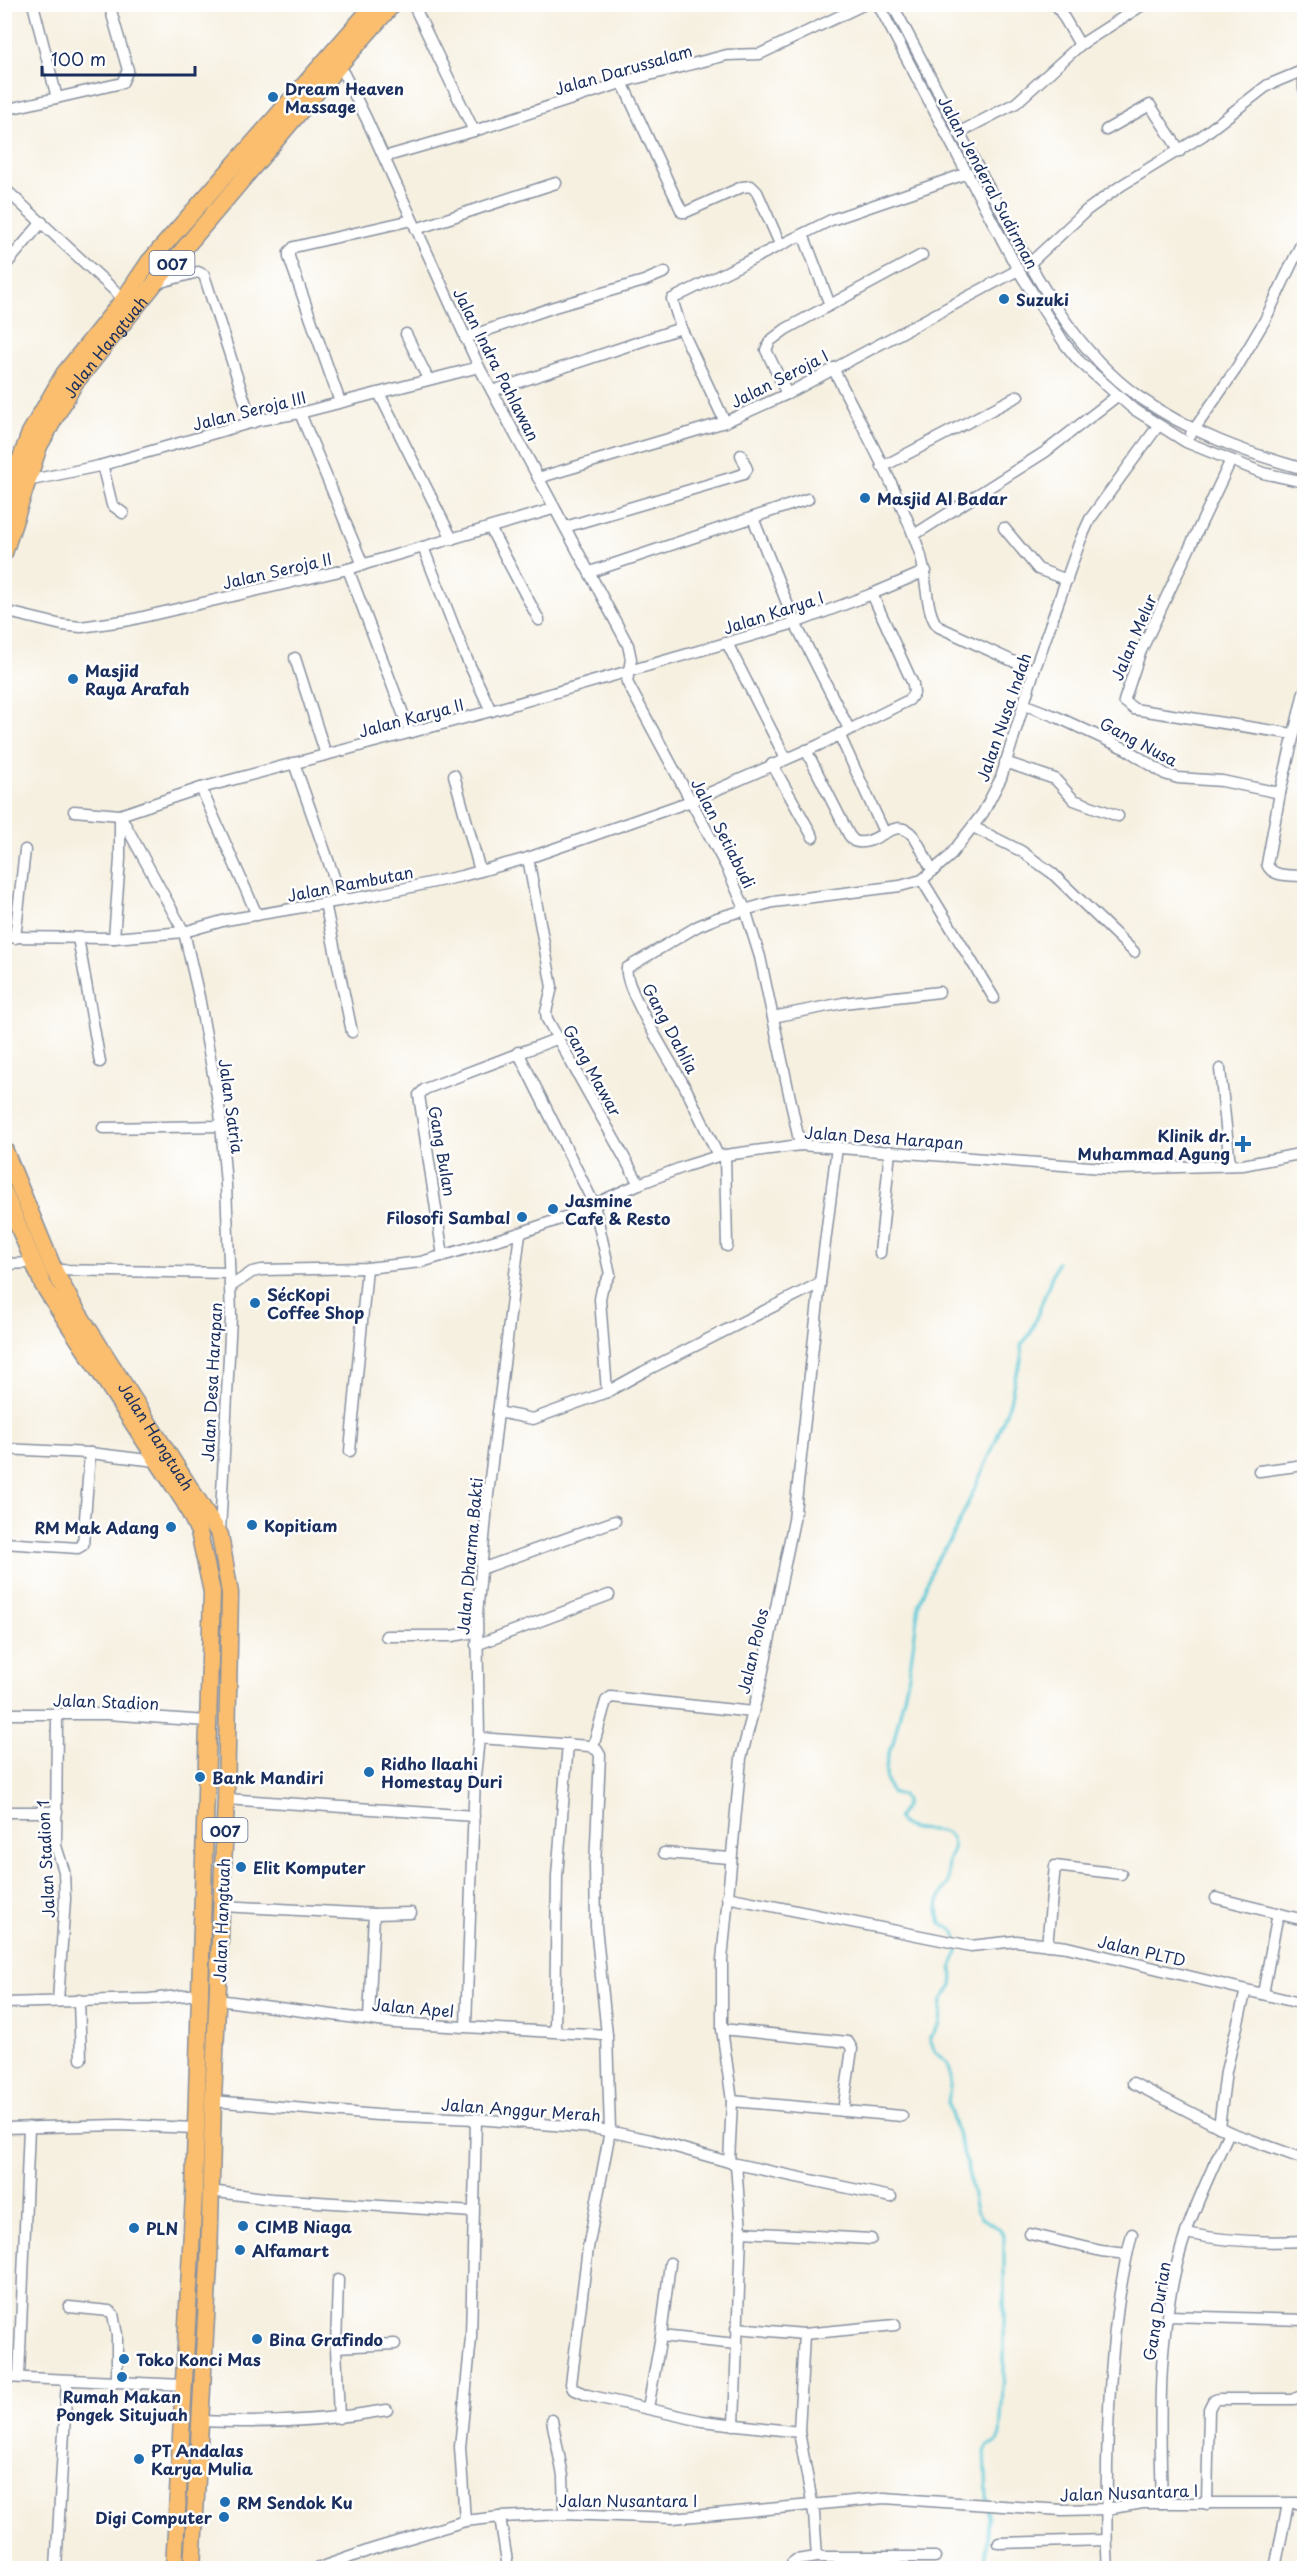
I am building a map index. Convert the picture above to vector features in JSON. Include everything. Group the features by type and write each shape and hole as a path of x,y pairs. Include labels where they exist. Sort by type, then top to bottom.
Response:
{"highway":[{"name":"Jalan Hangtuah","path":"4,505 30,433 64,374 129,304 155,283 335,59 375,4"},
{"name":"Jalan Hangtuah","path":"4,553 8,529 39,446 74,384 129,304 149,262 335,59 393,4"},
{"name":"Jalan Hangtuah","path":"4,1149 54,1270 72,1303 220,1535 230,1593 226,1799 213,2101 209,2264 192,2568"},
{"name":"Jalan Hangtuah","path":"4,1192 32,1263 74,1335 185,1503 199,1532 212,1592 196,2128 174,2568"},
{"path":"179,2474 197,2478"}],"street":[{"path":"33,4 57,98"},
{"path":"4,110 119,85 125,80 128,70 109,4"},
{"path":"413,4 474,131"},
{"name":"Jalan Darussalam","path":"384,157 474,131 622,82 727,55 760,54 865,4"},
{"name":"Jalan Jenderal Sudirman","path":"878,4 1018,270 1065,344 1117,396 1158,426 1186,442 1263,473 1305,482"},
{"name":"Jalan Jenderal Sudirman","path":"892,4 1029,264 1075,334 1108,371 1138,397 1193,430 1258,457 1305,469"},
{"path":"1056,4 1080,45"},
{"path":"958,133 1016,103 1080,45 1144,4"},
{"path":"1305,52 1305,89"},
{"name":"Jalan Indra Pahlawan","path":"335,59 384,157 479,367 553,509 590,572 631,653 627,672 629,685"},
{"path":"1029,264 1087,210 1122,185 1180,152 1268,85 1304,70"},
{"path":"917,77 928,73"},
{"path":"622,82 682,212 742,187 750,186 757,192 780,244"},
{"path":"1106,130 1150,105 1180,152"},
{"path":"725,423 681,328 672,300 831,220 968,174"},
{"path":"340,402 289,257 294,247 320,240 414,224 556,183"},
{"path":"4,188 129,304"},
{"path":"4,267 42,222"},
{"path":"803,234 830,305"},
{"path":"1186,442 1242,359 1305,238"},
{"path":"787,394 766,350 767,345 786,329 922,255"},
{"name":"Jalan Seroja I","path":"538,478 725,423 787,394 1018,270"},
{"path":"465,338 554,307 644,281 665,272"},
{"path":"155,283 198,273 204,275 252,423"},
{"path":"492,391 681,328"},
{"path":"406,334 428,379"},
{"name":"Jalan Seroja III","path":"27,481 99,466 252,423 479,367"},
{"path":"833,368 914,535 926,571 930,614 935,623 974,644 1034,671"},
{"path":"379,393 453,539"},
{"path":"882,468 1018,396"},
{"path":"914,535 1045,452 1117,396"},
{"path":"300,413 363,565"},
{"name":"Jalan Nusa Indah","path":"745,909 774,902 859,892 922,880 949,857 973,827 992,796 1034,671 1090,519 1158,426"},
{"path":"565,527 744,474 747,469 741,455"},
{"name":"Jalan Melur","path":"1231,460 1140,653 1124,701 1134,709 1293,734"},
{"path":"99,466 103,468 112,505 123,513"},
{"path":"590,572 808,499"},
{"name":"Jalan Seroja II","path":"4,611 81,627 140,617 348,569 553,509"},
{"path":"753,518 884,832"},
{"path":"490,528 539,620"},
{"path":"1004,528 1038,569 1067,580"},
{"path":"423,548 465,655 491,711"},
{"path":"348,569 410,732"},
{"name":"Jalan Karya I","path":"627,672 795,623 926,571"},
{"name":"Jalan Rambutan","path":"10,937 114,938 184,932 226,920 374,895 528,858 691,801 806,750 909,700 914,693 913,684 872,594"},
{"path":"727,643 786,759"},
{"path":"294,658 326,755"},
{"name":"Jalan Karya II","path":"120,815 201,788 491,711 627,672"},
{"name":"Jalan Setiabudi","path":"629,685 728,870 745,909 760,957 800,1145"},
{"path":"1305,692 1280,793 1267,867 1275,873 1305,876"},
{"name":"Gang Nusa","path":"1023,704 1126,749 1165,774 1178,778 1222,781 1280,793"},
{"path":"806,750 854,841 868,843 891,829 907,830 913,836 933,871"},
{"path":"1005,762 1054,779 1074,800 1118,816"},
{"path":"294,763 342,900"},
{"path":"772,764 813,837"},
{"path":"454,775 480,871"},
{"path":"201,788 257,915"},
{"path":"74,811 120,815 120,859 114,938"},
{"name":"Jalan Satria","path":"120,815 184,932 201,1008 221,1126 230,1287"},
{"path":"973,827 1021,850 1052,873 1134,952"},
{"path":"10,937 25,850"},
{"name":"Gang Mawar","path":"528,858 552,987 546,1015 639,1184"},
{"path":"922,880 994,998"},
{"path":"325,903 352,1032"},
{"name":"Gang Dahlia","path":"722,1156 639,1003 626,972 631,964 698,926 745,909"},
{"path":"78,938 100,1062"},
{"path":"773,1017 843,1003 939,992"},
{"name":"Gang Bulan","path":"443,1256 419,1095 425,1089 559,1038"},
{"path":"518,1052 594,1204 610,1270 609,1280 602,1289 600,1299 607,1392"},
{"path":"1220,1070 1230,1165"},
{"path":"103,1128 221,1126"},
{"name":"Jalan Desa Harapan","path":"220,1535 231,1317 230,1287 252,1272 367,1268 412,1263 443,1256 520,1233 639,1184 722,1156 800,1145 1116,1169 1243,1165 1305,1153"},
{"name":"Jalan Polos","path":"734,2425 741,2232 733,2163 732,2101 723,2029 722,1960 730,1858 741,1758 781,1591 794,1520 837,1147"},
{"path":"880,1253 891,1151"},
{"path":"722,1156 727,1246"},
{"name":"Jalan Dharma Bakti","path":"466,2026 479,1738 476,1632 498,1412 520,1233"},
{"path":"4,1264 32,1263"},
{"path":"350,1451 367,1268"},
{"path":"54,1270 229,1273"},
{"path":"498,1412 533,1419 607,1392 820,1283"},
{"path":"4,1449 90,1453 156,1461"},
{"path":"4,1543 78,1548 83,1545 90,1453"},
{"path":"1259,1471 1305,1465"},
{"path":"481,1569 615,1521"},
{"path":"476,1645 609,1595"},
{"path":"386,1636 452,1636 476,1632"},
{"path":"593,1747 606,1701 611,1697 753,1712"},
{"name":"Jalan Stadion","path":"4,1714 107,1714 207,1721"},
{"name":"Jalan Stadion 1","path":"57,1715 56,1846 64,1871 65,1899 58,2001"},
{"path":"479,1738 593,1747 600,1755 595,1866 596,1916 607,2035 610,2131 588,2248 570,2378 573,2389 702,2421 800,2432"},
{"path":"555,2031 557,1876 568,1744"},
{"path":"226,1799 474,1816"},
{"path":"4,1812 57,1812"},
{"path":"664,1853 730,1858"},
{"path":"1047,1945 1055,1866 1121,1874"},
{"name":"Jalan PLTD","path":"727,1897 971,1946 1016,1941 1067,1947 1305,2004"},
{"path":"1216,1898 1305,1920"},
{"path":"222,1906 374,1914 411,1913"},
{"path":"369,2018 374,1914"},
{"path":"1263,1994 1278,1914"},
{"name":"Gang Durian","path":"1162,2503 1162,2361 1168,2316 1186,2233 1224,2129 1226,2071 1246,1990"},
{"path":"4,2003 149,1999 199,1994"},
{"path":"79,2000 81,2059"},
{"name":"Jalan Apel","path":"218,2000 394,2023 607,2035"},
{"path":"723,2029 848,2042 852,2049 843,2111"},
{"path":"1133,2083 1224,2129 1305,2159"},
{"name":"Jalan Anggur Merah","path":"213,2101 377,2115 567,2125 610,2131 733,2163 891,2197"},
{"path":"732,2101 902,2116"},
{"path":"465,2522 460,2447 471,2338 476,2119"},
{"path":"4,2128 119,2125 196,2128"},
{"path":"19,2377 29,2127"},
{"path":"210,2191 272,2199 473,2212"},
{"path":"741,2232 871,2239"},
{"path":"1186,2233 1218,2240 1267,2243 1305,2241"},
{"path":"1030,2234 1101,2251 1127,2254"},
{"path":"1108,2568 1106,2509 1109,2403 1119,2307 1132,2234"},
{"path":"648,2408 661,2336 670,2263"},
{"path":"338,2280 336,2348 339,2418"},
{"path":"69,2307 109,2311 113,2314 117,2335 117,2382"},
{"path":"1168,2316 1305,2320"},
{"path":"736,2328 804,2334 895,2325"},
{"path":"804,2334 800,2432 818,2558"},
{"path":"661,2336 736,2344"},
{"path":"336,2348 395,2344"},
{"path":"4,2377 183,2385"},
{"path":"56,2568 67,2381"},
{"path":"1207,2504 1209,2409 1213,2401 1218,2399 1294,2399 1305,2395"},
{"path":"200,2421 253,2424 339,2418 387,2410"},
{"path":"552,2420 563,2476 564,2514"},
{"name":"Jalan Nusantara I","path":"319,2568 373,2549 465,2522 500,2517 564,2514 673,2518 884,2498 1062,2510 1106,2509 1143,2503 1305,2503"},
{"path":"1275,2568 1288,2504"},
{"path":"500,2517 508,2568"},
{"path":"999,2543 1106,2540"},
{"path":"791,2568 795,2560 818,2558 935,2557"}],"waterway":[{"path":"957,1940 952,1929 941,1924 938,1912 940,1896 948,1882 948,1861 953,1850 953,1843 943,1832 903,1825 898,1818 905,1801 902,1795 892,1793 889,1788 886,1775 888,1754 893,1743 909,1675 919,1604 934,1564 953,1536 992,1450 1010,1402 1015,1377 1022,1360 1021,1345 1030,1334 1057,1263"},
{"path":"957,1946 958,1953 952,1966 952,1986 942,2000 940,2024 930,2040 935,2052 947,2063 951,2077 948,2104 966,2161 976,2211 981,2218 1000,2229 1004,2235 1004,2373 1000,2435 997,2442 988,2446 985,2452 988,2518 985,2568"}],"place":[{"name":"Dream Heaven Massage","path":"273,97"},
{"name":"Suzuki","path":"1004,299"},
{"name":"Masjid Al Badar","path":"865,498"},
{"name":"Masjid Raya Arafah","path":"73,679"},
{"name":"Klinik dr. Muhammad Agung","path":"1243,1144"},
{"name":"Jasmine Cafe & Resto","path":"553,1209"},
{"name":"Filosofi Sambal","path":"522,1217"},
{"name":"SécKopi Coffee Shop","path":"255,1303"},
{"name":"Kopitiam","path":"252,1525"},
{"name":"RM Mak Adang","path":"171,1527"},
{"name":"Ridho Ilaahi Homestay Duri","path":"369,1772"},
{"name":"Bank Mandiri","path":"200,1777"},
{"name":"Elit Komputer","path":"241,1867"},
{"name":"CIMB Niaga","path":"243,2226"},
{"name":"PLN","path":"134,2228"},
{"name":"Alfamart","path":"240,2250"},
{"name":"Bina Grafindo","path":"257,2339"},
{"name":"Toko Konci Mas","path":"124,2359"},
{"name":"Rumah Makan Pongek Situjuah","path":"122,2377"},
{"name":"PT Andalas Karya Mulia","path":"139,2459"},
{"name":"RM Sendok Ku","path":"225,2502"},
{"name":"Digi Computer","path":"224,2517"}]}
